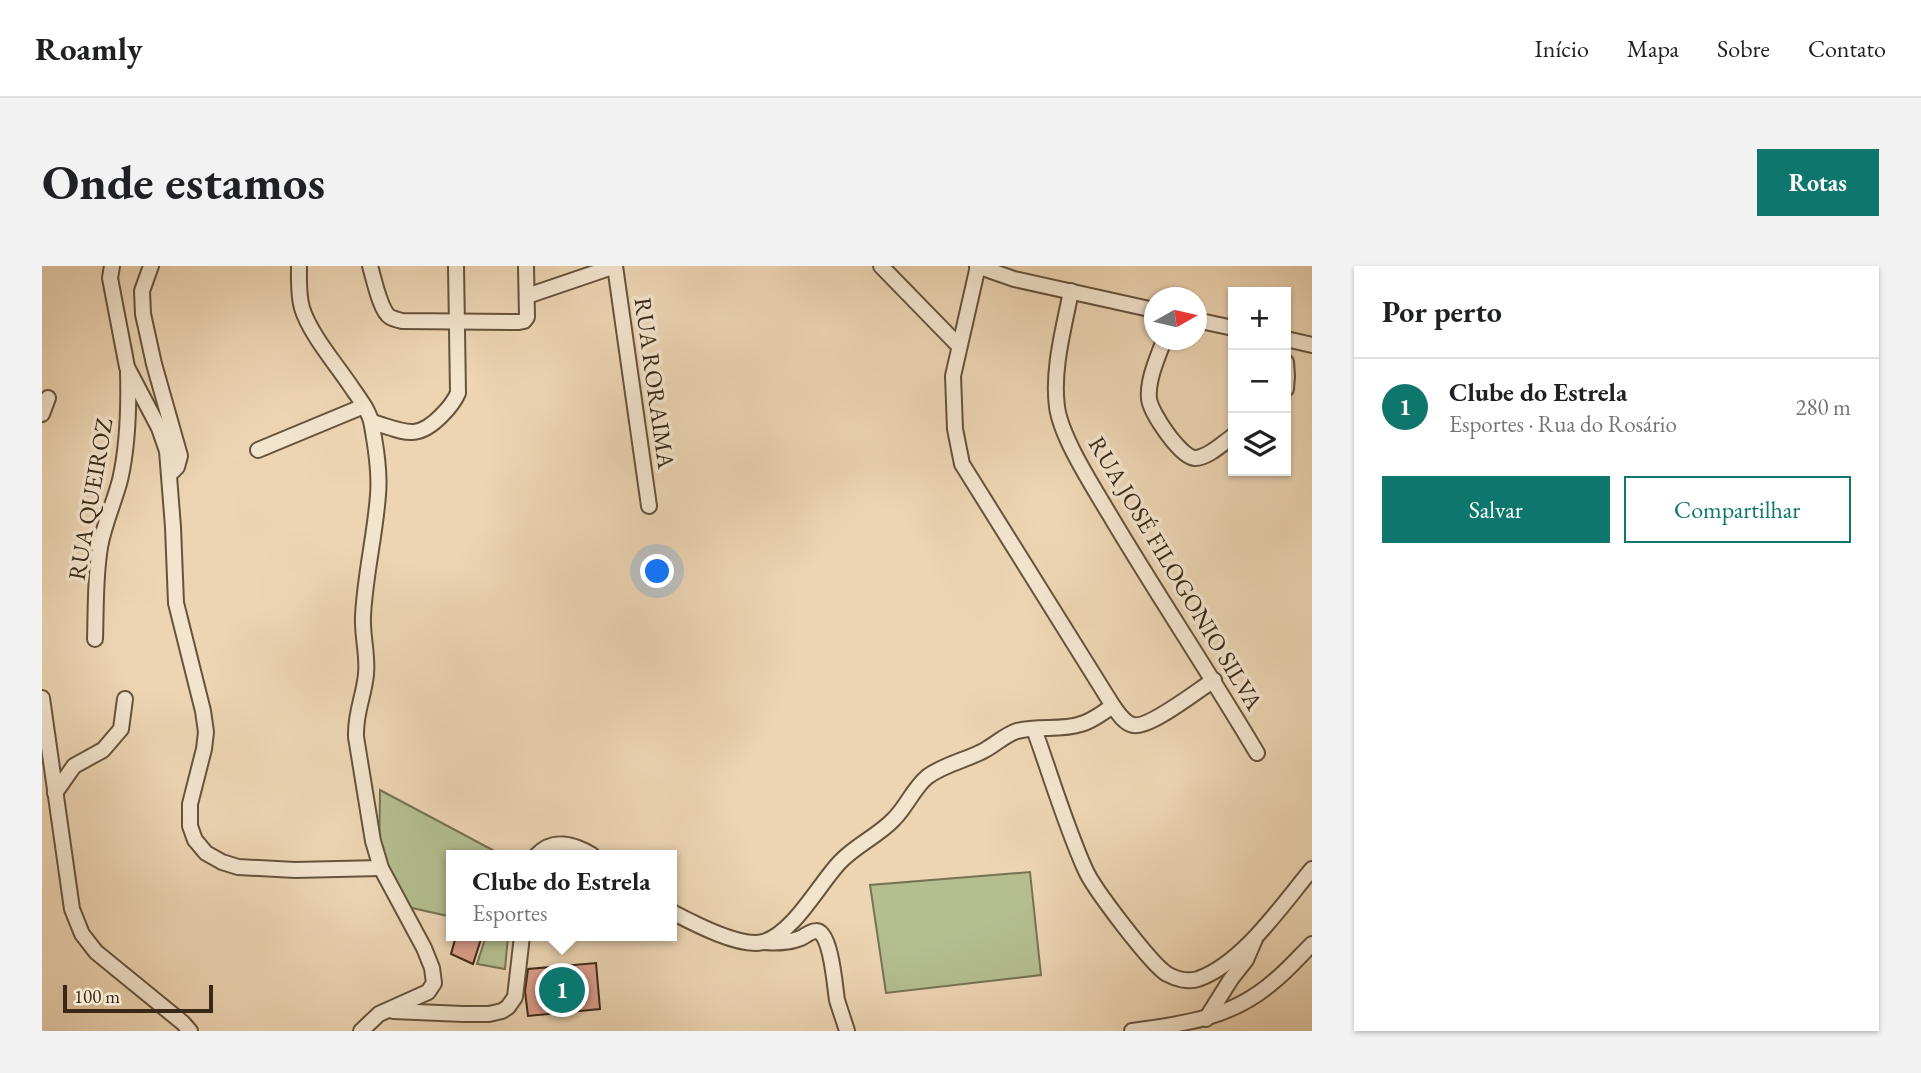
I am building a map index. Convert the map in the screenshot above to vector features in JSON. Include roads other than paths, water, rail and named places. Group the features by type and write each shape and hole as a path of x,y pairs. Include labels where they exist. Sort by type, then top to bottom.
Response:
{"street":[{"path":"112,266 110,278 127,367 167,451 176,603 206,732 190,804 190,826 195,840 206,853 238,867 295,870 381,868"},
{"path":"151,266 142,291 143,314 180,456 177,467 170,474"},
{"path":"299,266 299,295 303,312 372,422 379,491 363,619 366,679 356,721 356,737 373,841 381,868 424,948 432,968 434,983 428,992 379,1014 366,1028"},
{"path":"370,266 383,307 393,319 402,321 524,321 527,317 526,266"},
{"path":"372,422 411,433 422,432 450,408 458,393 456,266"},
{"path":"527,296 615,266"},
{"name":"RUA RORAIMA","path":"615,266 649,506"},
{"path":"881,266 958,346"},
{"path":"1144,308 1014,279 978,266 953,376 955,429 962,464 1114,706 1128,723 1134,726 1152,722 1214,680"},
{"name":"RUA JOSÉ FILOGONIO SILVA","path":"1071,291 1056,382 1057,407 1062,427 1126,543 1214,680 1257,753"},
{"path":"1207,322 1228,327"},
{"path":"1291,340 1312,345"},
{"path":"1161,350 1150,384 1149,397 1152,411 1165,429 1185,455 1193,458 1208,454 1228,440"},
{"name":"RUA QUEIROZ","path":"95,639 100,549 104,527 120,478 126,436 129,400 127,367"},
{"path":"42,400 48,398 42,414"},
{"path":"258,450 364,406"},
{"path":"42,698 72,909 82,934 96,952 190,1031"},
{"path":"55,793 74,766 103,750 121,729 125,699"},
{"path":"762,942 780,932 797,916 841,862 894,819 917,787 929,776 986,750 1017,732 1079,725 1114,706"},
{"path":"1034,729 1086,872 1152,960 1166,974 1181,980 1196,979 1224,965 1257,935 1312,869"},
{"path":"542,850 561,844 583,850"},
{"path":"677,914 710,931 745,942 783,943 819,931 823,934 830,956 838,1001 847,1031"},
{"path":"1206,1019 1246,960 1257,935"},
{"path":"390,1010 463,1014 502,1011 509,1007 515,997 521,941"},
{"path":"1132,1031 1206,1019 1240,1005 1272,984 1312,944"}],"place":[{"name":"Clube do Estrela","path":"562,990"}]}
